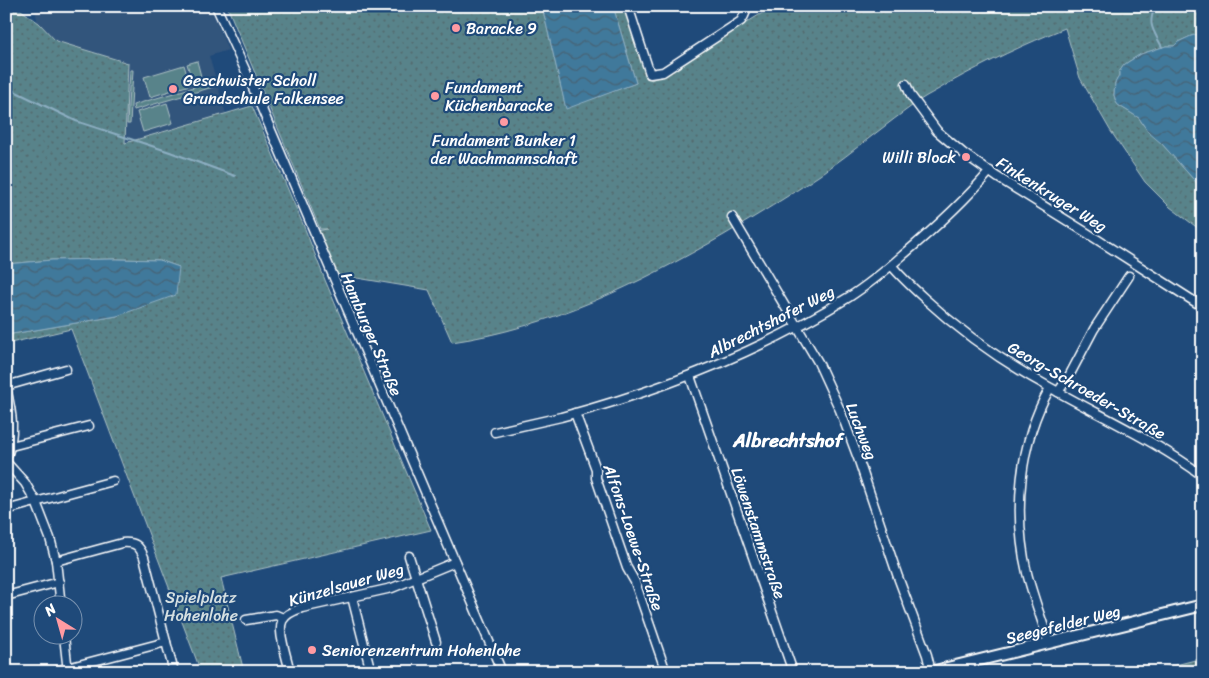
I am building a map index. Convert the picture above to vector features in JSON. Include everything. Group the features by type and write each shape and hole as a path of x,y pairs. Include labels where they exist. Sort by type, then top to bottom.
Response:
{"street":[{"name":"Hamburger Straße","path":"216,6 247,74 502,672"},
{"path":"628,6 650,74 663,72 741,21 745,15 746,8"},
{"name":"Finkenkruger Weg","path":"906,84 911,96 937,131 963,153 1203,307"},
{"name":"Albrechtshofer Weg","path":"495,432 575,413 690,376 756,348 797,327 850,296 892,266 952,212 990,171"},
{"name":"Luchweg","path":"732,217 818,362 840,410 898,577 928,655 931,672"},
{"name":"Georg-Schroeder-Straße","path":"892,266 934,308 1008,362 1050,388 1136,433 1203,476"},
{"path":"1058,392 1068,378 1094,330 1129,276"},
{"path":"60,596 56,561 50,538 36,502 25,483 6,460 11,446 12,414 6,387 66,370"},
{"name":"Löwenstammstraße","path":"690,376 792,672"},
{"path":"1049,643 1027,572 1021,540 1020,504 1026,448 1041,403 1050,388"},
{"name":"Alfons-Loewe-Straße","path":"575,413 596,469 596,478 627,568 635,582 666,672"},
{"path":"11,446 90,426"},
{"path":"6,510 113,481"},
{"path":"56,561 122,543 136,545 144,557 174,672"},
{"name":"Künzelsauer Weg","path":"409,556 436,642"},
{"name":"Künzelsauer Weg","path":"284,618 289,613 302,608 392,588 455,562"},
{"path":"6,596 59,582"},
{"path":"352,597 371,672"},
{"name":"Seegefelder Weg","path":"931,672 1203,605"},
{"path":"246,620 276,614 284,618 280,625 280,632 290,672"},
{"path":"52,672 67,670 166,642"},
{"path":"65,646 67,670"}],"shaded area":[{"name":"Geschwister Scholl Grundschule Falkensee","path":"34,6 210,6 228,50 209,56 226,114 125,143 128,63 56,41 38,23"}],"green space":[{"path":"227,6 542,6 566,108 636,83 613,6 626,6 651,80 663,75 774,6 1203,6 1203,33 1191,36 1174,46 1166,46 1141,54 1128,62 1119,72 1115,83 1114,95 1118,105 1139,118 1144,126 1203,190 1203,232 1170,207 1145,182 1110,130 1080,78 1065,28 992,61 923,98 833,166 772,206 692,253 626,287 558,315 488,335 452,342 429,290 339,275 334,271 317,231 327,229 320,229"},
{"name":"Spielplatz Hohenlohe","path":"21,10 39,23 56,41 128,63 125,143 252,106 431,530 221,578 244,672 201,672 71,329 6,344 6,335 117,316 179,267 159,260 116,259 52,260 6,264 6,11"},
{"path":"197,61 202,80 193,83 187,64"},
{"path":"184,65 190,85 150,97 144,77"},
{"path":"130,70 133,70 130,124 127,124"},
{"path":"211,82 213,87 134,110 133,105"},
{"path":"167,103 173,123 143,132 137,112"},
{"path":"1203,658 1203,672 1148,672"}],"water":[{"path":"542,6 613,6 636,83 566,109"},
{"path":"1203,33 1203,190 1162,144 1148,132 1139,118 1118,105 1114,95 1115,83 1119,72 1128,62 1141,54 1166,46 1174,46 1191,36"},
{"path":"52,260 159,260 179,267 176,295 117,316 6,335 6,264"}],"waterway":[{"path":"1156,6 1151,23 1162,47"},
{"path":"6,87 76,121 235,176"}],"place":[{"name":"Baracke 9","path":"456,28"},
{"name":"Geschwister Scholl Grundschule Falkensee","path":"173,89"},
{"name":"Fundament Küchenbaracke","path":"435,96"},
{"name":"Fundament Bunker 1 der Wachmannschaft","path":"504,122"},
{"name":"Willi Block","path":"966,157"},
{"name":"Seniorenzentrum Hohenlohe","path":"312,650"}],"district":[{"name":"Albrechtshof","path":"788,440"}]}
